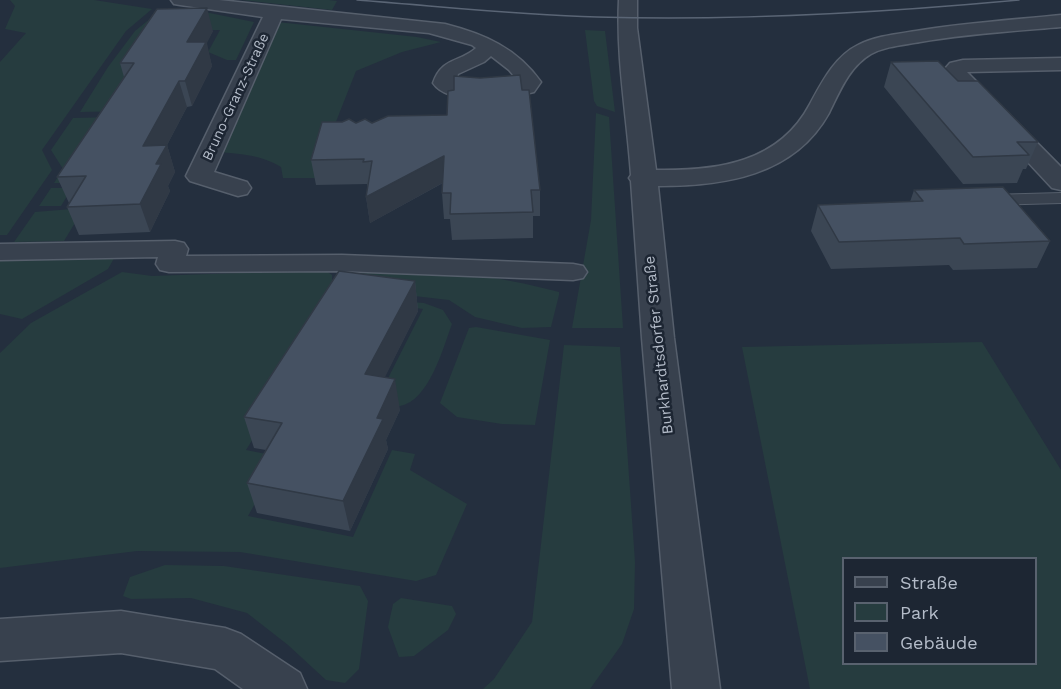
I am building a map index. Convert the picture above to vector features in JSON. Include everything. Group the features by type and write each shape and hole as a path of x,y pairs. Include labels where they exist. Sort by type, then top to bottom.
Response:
{"street":[{"name":"Bruno-Granz-Straße","path":"180,0 274,13 417,27 460,34 488,46"},
{"name":"Burkhardtsdorfer Straße","path":"628,0 627,28 639,119 642,178 696,689"},
{"name":"Bruno-Granz-Straße","path":"238,188 199,176 274,13"},
{"path":"642,178 706,178 743,170 770,159 791,146 813,119 853,57 871,47 931,34 1061,21"},
{"path":"1032,24 1061,49"},
{"path":"1061,63 963,66 957,67 954,71 1061,182"},
{"path":"0,252 175,249 169,264 342,263 573,272"},
{"path":"0,640 121,632 225,649 283,689"}],"lane":[{"path":"973,200 1061,198"}],"green space":[{"path":"10,0 94,0 152,9 126,31 42,150 52,170 7,235 0,235 0,62 26,33 5,29 15,6"},
{"path":"242,0 329,0 337,1 332,10"},
{"path":"162,9 195,10 254,22 236,60 227,60 208,52 220,30 160,31 130,111 80,112 108,67 135,31"},
{"path":"277,22 417,37 441,42 402,52 356,71 326,147 317,178 283,178 281,167 266,160 219,152"},
{"path":"585,30 605,31 615,112 597,106 594,101"},
{"path":"596,113 609,117 623,328 572,328 591,220"},
{"path":"118,117 76,183 54,183 63,169 51,150 73,118"},
{"path":"51,188 72,188 61,206 39,206"},
{"path":"84,208 64,241 14,242 35,212"},
{"path":"117,253 108,269 22,319 0,314 0,257"},
{"path":"370,268 489,277 559,292 559,295 551,327 522,328 475,317 449,300 379,292 350,276"},
{"path":"325,270 332,275 332,285 341,297 246,450 281,457 248,516 353,537 392,450 415,454 410,470 467,504 436,575 416,581 240,552 137,551 0,568 0,353 31,323 122,272 152,276"},
{"path":"341,297 424,303 443,310 452,324 434,372 419,394 410,402 397,406 376,402 423,309"},
{"path":"476,327 550,340 535,425 502,424 457,417 440,403 469,328"},
{"path":"982,342 1061,470 1061,689 810,689 742,347"},
{"path":"564,345 620,347 635,562 634,609 622,644 590,689 483,689 494,679 532,622"},
{"path":"165,565 224,566 360,586 368,601 359,669 345,683 326,680 288,645 247,613 191,598 131,599 123,596 130,577"},
{"path":"401,598 452,606 456,614 448,630 414,656 399,657 388,627 393,604"}],"building":[{"path":"207,8 187,42 206,42 185,81 179,81 143,146 167,145 156,164 161,164 140,204 67,207 86,176 57,177 134,63 120,63 157,9"},
{"path":"938,61 958,81 978,81 1038,142 1017,142 1029,155 973,157 891,62"},
{"path":"520,75 522,90 529,90 540,190 531,190 533,212 450,214 451,193 442,193 444,156 366,197 372,161 363,162 364,159 311,160 322,122 342,122 349,119 356,123 365,119 372,123 388,116 447,115 448,91 454,90 454,76 480,78"},
{"path":"1003,187 1050,241 964,244 960,238 839,242 818,205 923,201 914,190"},
{"path":"339,271 415,281 365,374 395,379 377,418 383,419 343,501 247,483 282,423 244,417"}],"tram line":[{"path":"357,0 537,14 650,18 808,15 1019,0"}]}
